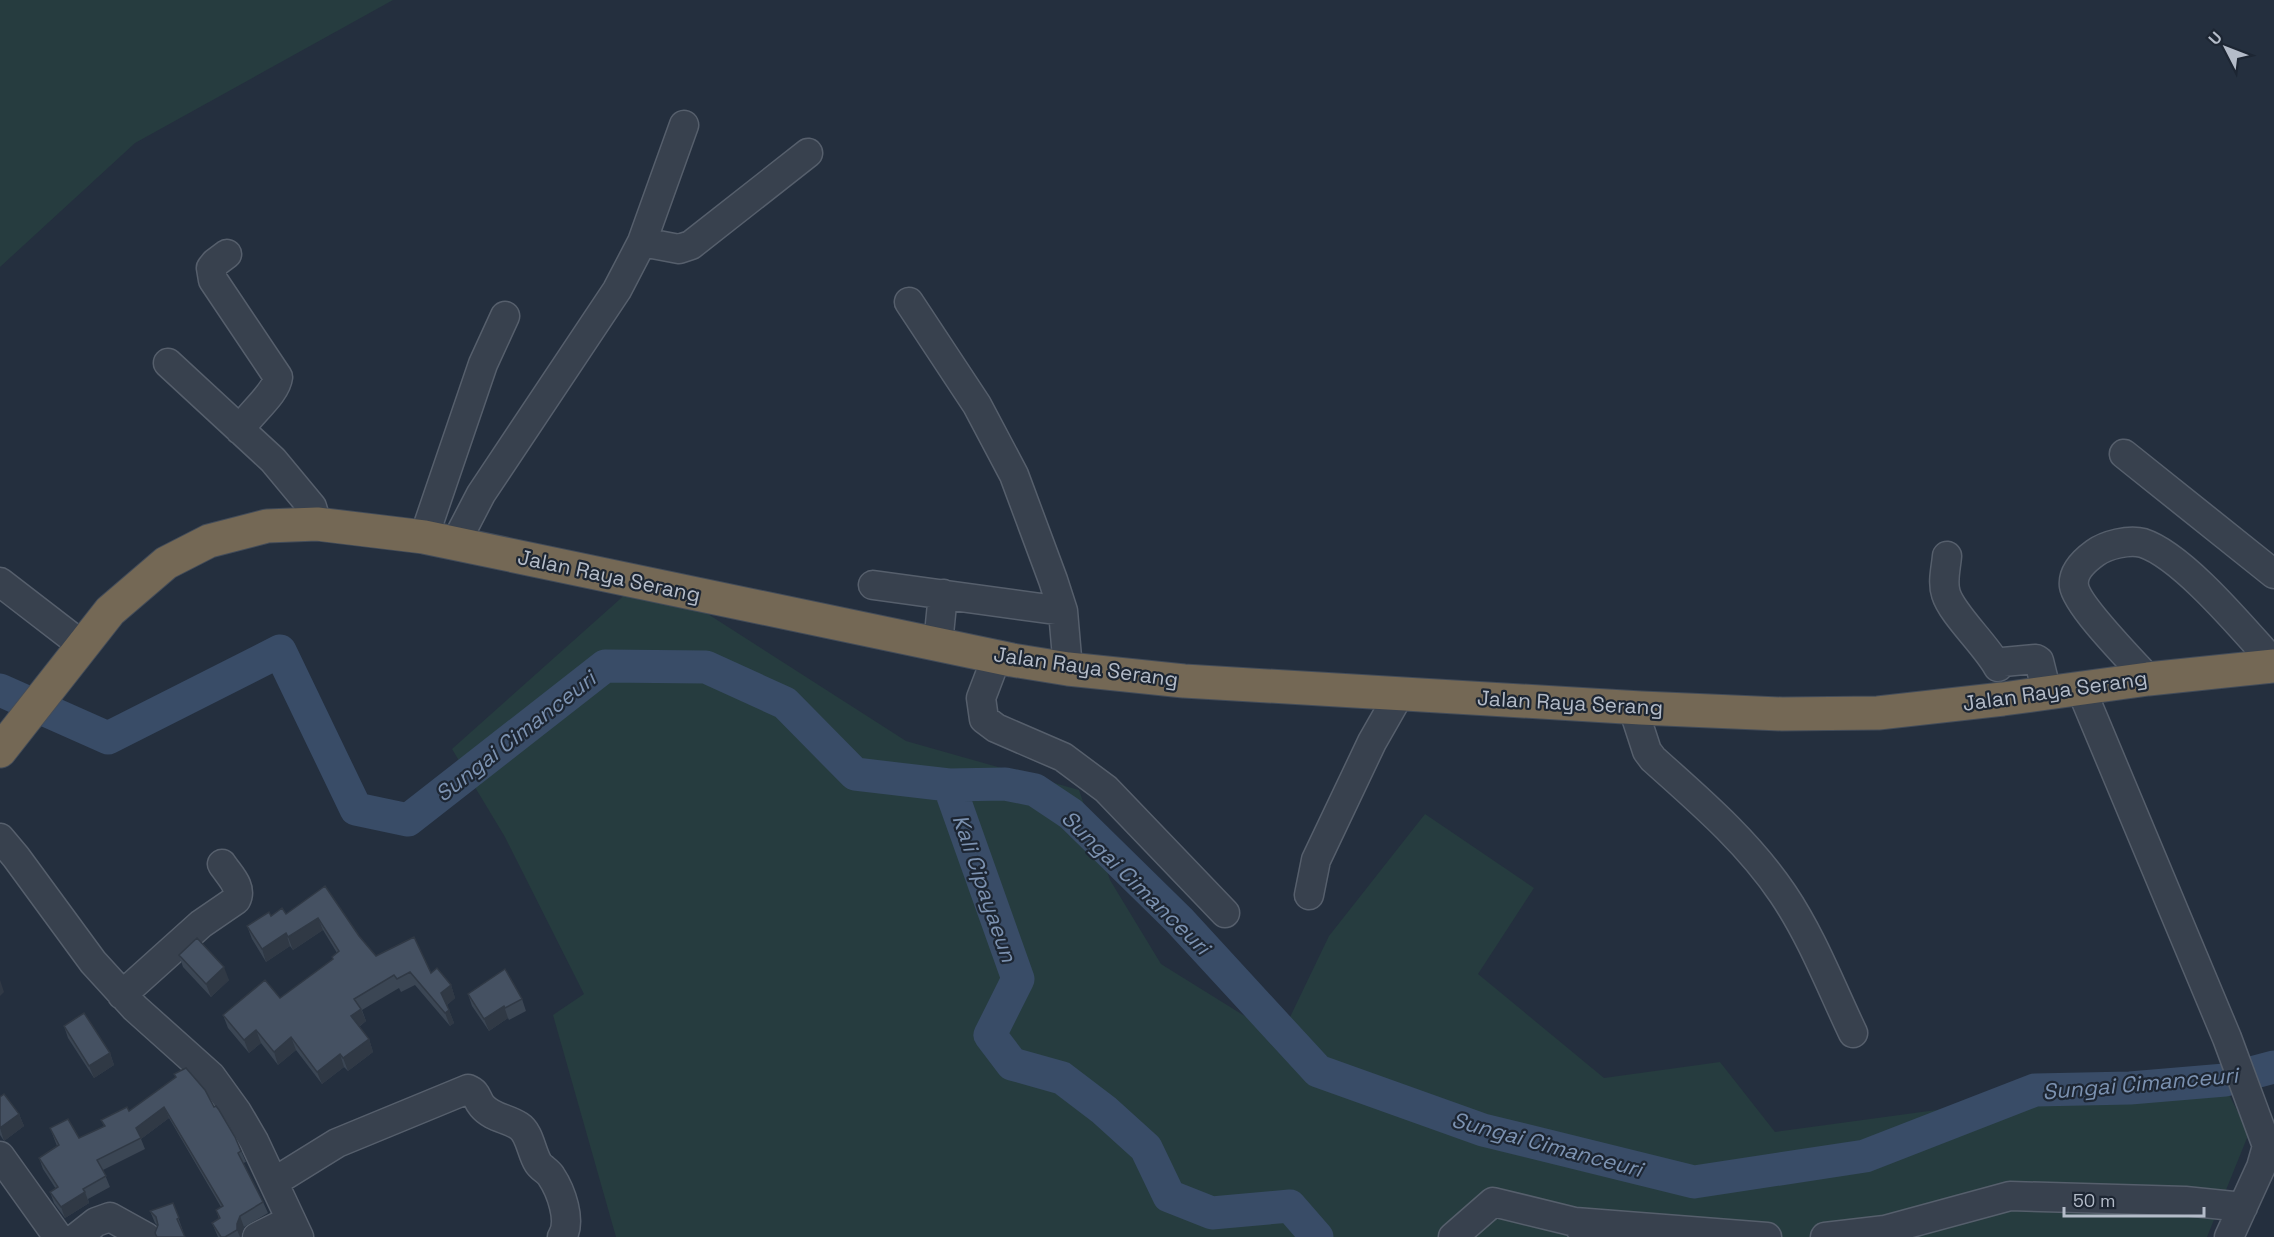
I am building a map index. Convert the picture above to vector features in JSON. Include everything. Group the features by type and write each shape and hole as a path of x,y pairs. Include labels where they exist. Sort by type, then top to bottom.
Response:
{"highway":[{"name":"Jalan Raya Serang","path":"0,751 110,611 166,563 209,541 267,526 317,524 440,541 1068,669 1184,681 1633,708 1782,714 1878,713 2274,664"}],"street":[{"path":"440,541 481,494 617,290 642,242 684,125"},
{"path":"642,242 679,249 691,245 808,153"},
{"path":"227,254 211,268 213,280 278,377 277,385 247,418 240,430"},
{"path":"909,302 977,405 1014,475 1063,611 1068,669"},
{"path":"440,541 483,364 505,316"},
{"path":"168,363 273,460 312,507 317,524"},
{"path":"2124,454 2274,573"},
{"path":"2148,679 2084,606 2074,588 2074,578 2084,561 2099,550 2124,542 2141,543 2167,555 2213,597 2274,664"},
{"path":"1947,556 1944,578 1946,594 1991,654 1998,667 2003,699"},
{"path":"0,582 78,652"},
{"path":"873,585 1063,611"},
{"path":"938,644 943,594"},
{"path":"997,656 981,698 984,719 996,728 1063,757 1106,789 1225,913"},
{"path":"1998,667 2003,662 2036,659 2039,661 2047,693"},
{"path":"2081,689 2227,1038 2267,1146 2266,1156 2229,1237"},
{"path":"1309,895 1316,860 1371,742 1400,693"},
{"path":"1633,708 1647,751 1653,759 1734,834 1763,866 1784,895 1808,937 1853,1033"},
{"path":"0,838 93,962 135,1008 211,1076 249,1131 295,1229 257,1237"},
{"path":"122,994 201,924 236,900 239,894 238,886 222,864"},
{"path":"274,1182 337,1143 468,1089 474,1092 481,1106 495,1116 519,1126 524,1132 538,1163 550,1174 562,1197 567,1226 562,1237"},
{"path":"0,1156 58,1237"},
{"path":"1825,1237 1885,1230 2010,1196 2185,1201 2243,1207"},
{"path":"1453,1237 1493,1202 1582,1229 1767,1237"},
{"path":"77,1237 96,1222 110,1217 146,1237"}],"green space":[{"path":"0,0 393,0 135,143 0,267"},
{"path":"647,575 906,741 1079,790 1110,880 1161,964 1280,1038 1329,936 1425,814 1534,888 1478,974 1604,1078 1720,1062 1775,1132 2217,1072 2249,1133 2207,1237 616,1237 553,1015 584,994 505,837 452,749"}],"building":[{"path":"325,886 359,936 376,956 414,937 431,973 437,968 451,985 441,993 449,1010 445,1013 410,972 397,979 394,975 354,999 361,1009 351,1016 369,1039 343,1058 340,1054 317,1072 291,1037 274,1052 256,1030 244,1040 223,1015 265,980 280,998 333,959 332,957 339,951 318,918 288,937 286,933 262,949 247,926 269,912 271,916 282,908 286,914"},
{"path":"197,938 224,967 206,984 179,955"},
{"path":"505,969 522,999 505,1008 504,1006 484,1019 468,994"},
{"path":"84,1013 110,1053 89,1066 64,1026"},
{"path":"186,1068 205,1090 235,1137 241,1151 238,1153 263,1202 240,1216 237,1230 221,1237 212,1223 220,1218 216,1210 223,1206 164,1107 136,1128 141,1138 97,1160 106,1176 83,1189 85,1192 61,1207 50,1192 58,1187 39,1158 59,1145 50,1128 68,1119 79,1138 105,1126 101,1120 127,1107 129,1111 176,1077 174,1074"},
{"path":"4,1094 19,1114 0,1128 0,1097"},
{"path":"173,1203 185,1237 157,1237 156,1217 150,1211"}],"waterway":[{"name":"Sungai Cimanceuri","path":"0,690 108,738 280,651 356,809 408,820 605,666 706,667 785,703 855,774 949,785 1005,784 1035,790 1071,814 1179,920 1318,1071 1483,1130 1694,1182 1865,1156 2035,1090 2130,1088 2225,1080 2274,1067"},
{"name":"Kali Cipayaeun","path":"949,785 1018,979 990,1035 1012,1064 1062,1078 1104,1110 1146,1148 1169,1196 1212,1213 1290,1206 1317,1237"}]}
